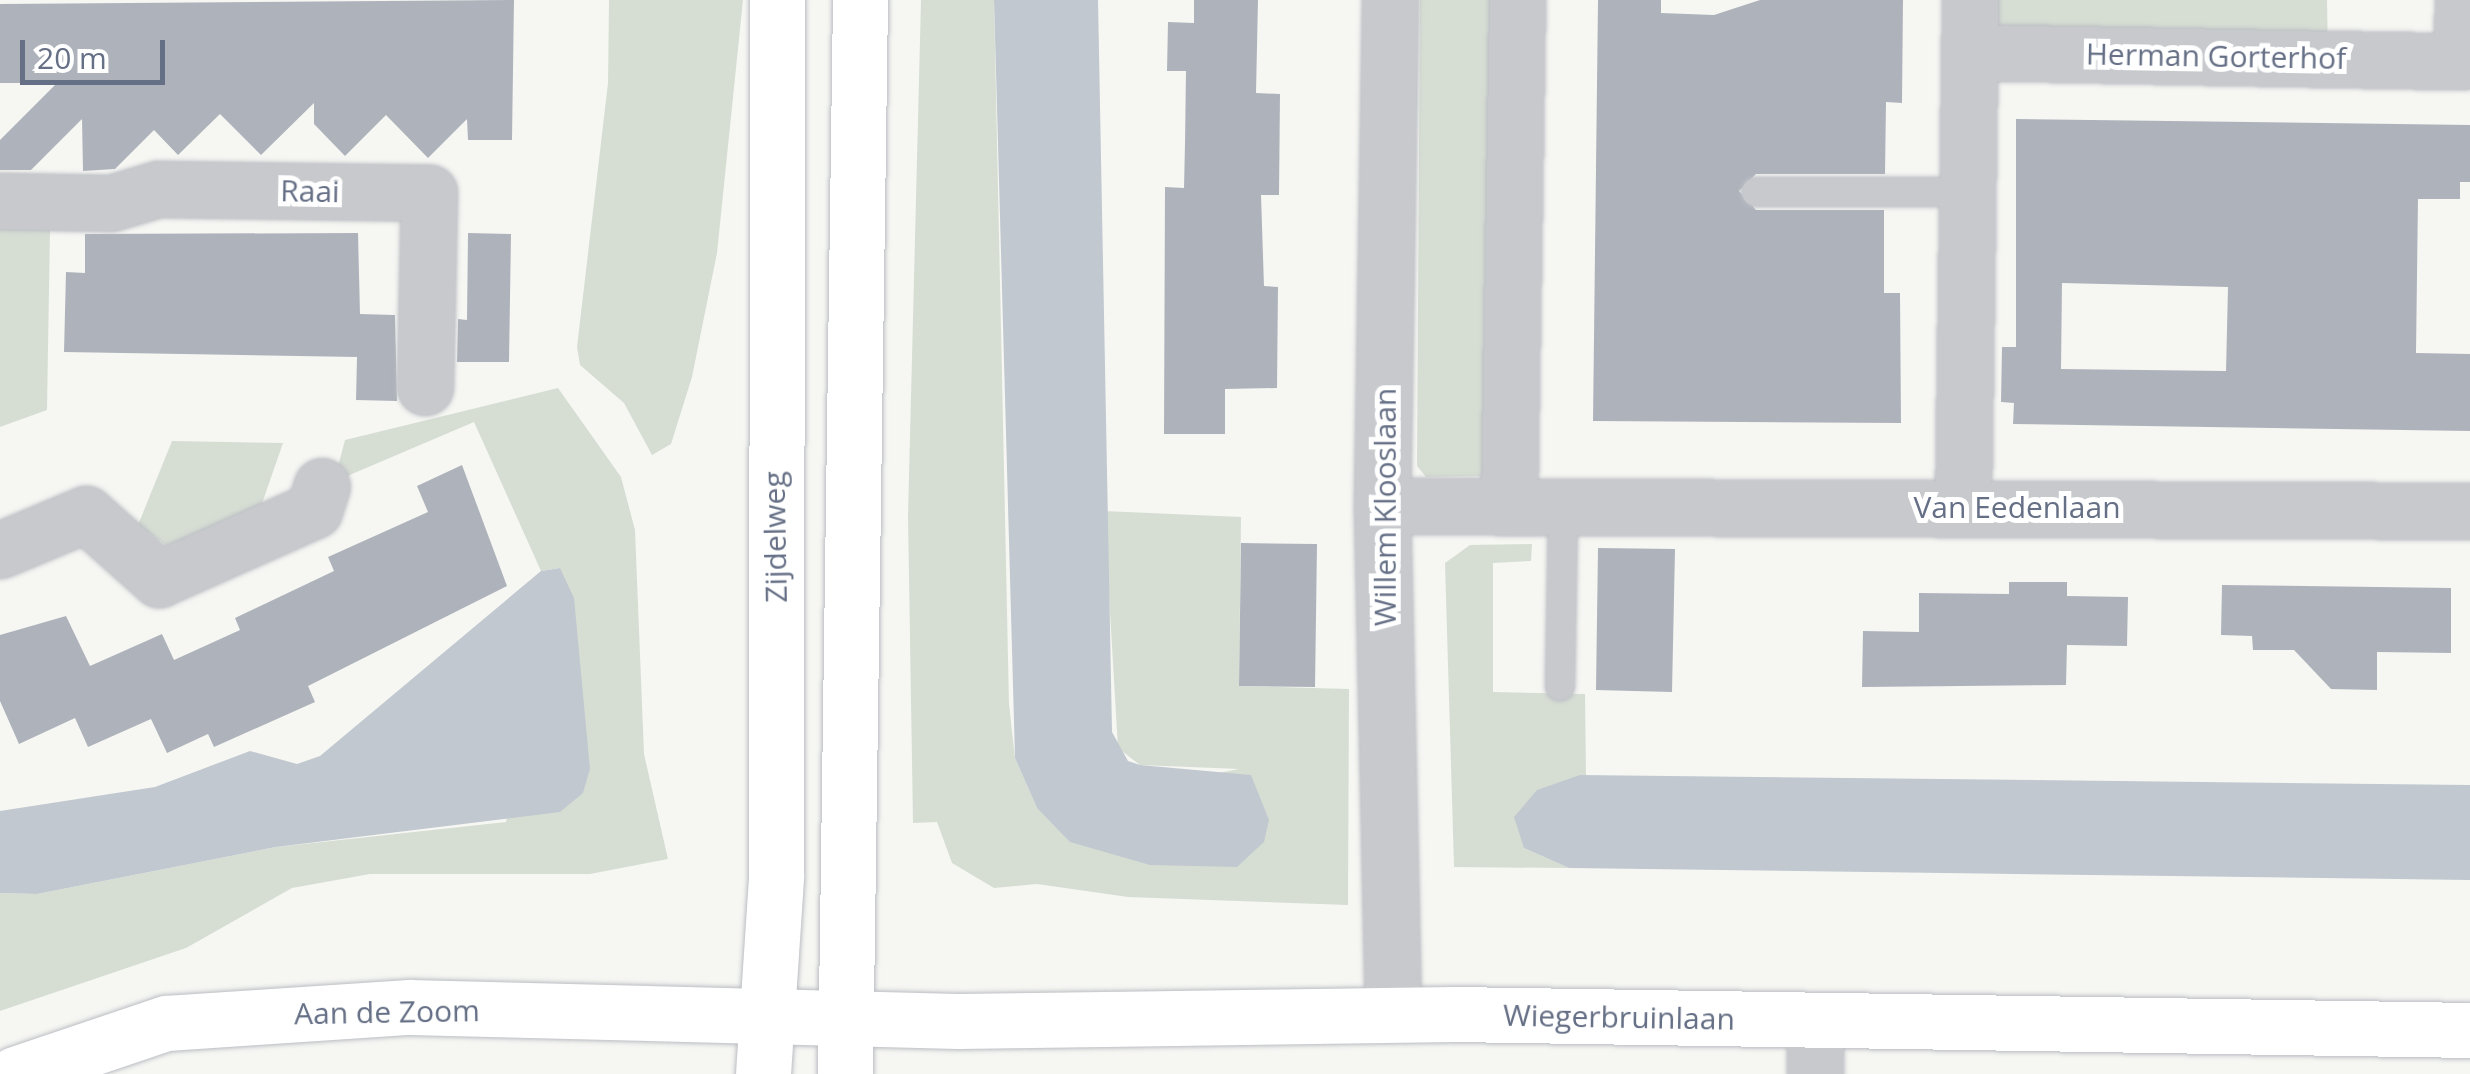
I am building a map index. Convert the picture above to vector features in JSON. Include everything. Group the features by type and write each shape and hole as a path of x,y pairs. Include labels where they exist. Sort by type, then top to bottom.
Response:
{"street":[{"name":"Zijdelweg","path":"763,1074 769,1018 776,0"},
{"path":"846,1074 860,0"},
{"name":"Willem Klooslaan","path":"1390,0 1382,506 1393,1014"},
{"path":"1509,506 1517,0"},
{"name":"Herman Gorterhof","path":"1963,507 1970,26 2466,61 2462,0"},
{"name":"Raai","path":"0,201 111,204 158,189 429,193 425,386"},
{"path":"0,550 86,514 159,580 314,510 322,486"},
{"name":"Van Eedenlaan","path":"1382,506 2470,511"},
{"name":"Aan de Zoom","path":"15,1074 166,1022 209,1018 409,1008 769,1018"},
{"name":"Wiegerbruinlaan","path":"769,1018 1393,1014 1814,1048 2470,1030"}],"lane":[{"path":"1756,192 1966,192"},
{"path":"1560,686 1563,506"}],"shaded area":[{"path":"609,0 743,0 717,253 692,377 671,444 652,455 624,403 580,365 577,347 608,83"},
{"path":"921,0 994,0 1009,704 1015,758 1037,808 1239,769 1140,765 1118,748 1104,511 1241,517 1239,686 1349,689 1348,905 1128,897 1037,884 994,888 952,863 937,822 913,823 908,516"},
{"path":"994,0 1098,0 1112,732 1128,761 1140,765 1251,775 1269,820 1264,842 1237,867 1150,865 1070,842 1037,808 1015,758"},
{"path":"1420,0 1509,0 1488,476 1426,477 1417,466"},
{"path":"1990,0 2327,0 2328,54 1990,48"},
{"path":"0,228 50,230 47,410 0,427"},
{"path":"558,388 621,477 635,530 644,754 668,859 590,874 370,874 292,888 186,948 0,1011 0,893 37,894 276,847 506,822 560,568 541,571 474,422 345,477 336,474 345,440"},
{"path":"172,441 283,443 257,518 167,546 138,525"},
{"path":"1532,544 1531,561 1493,563 1493,692 1585,694 1586,776 1524,848 1569,868 1454,867 1445,563 1470,545"},
{"path":"560,568 574,598 590,769 583,793 560,812 276,847 37,894 0,893 0,811 155,787 250,751 297,764 320,756 541,571"},
{"path":"1580,775 2470,785 2470,880 1569,868 1524,848 1514,817 1537,790"}],"building":[{"path":"514,0 512,140 468,140 467,119 428,158 386,115 345,156 314,124 314,103 261,155 220,114 178,155 154,130 115,169 83,171 82,119 31,170 0,170 0,140 57,83 0,83 0,4"},
{"path":"1194,0 1258,0 1256,93 1280,94 1279,195 1261,195 1264,286 1278,287 1277,388 1225,389 1225,434 1164,434 1165,187 1184,188 1186,71 1167,71 1168,22 1194,23"},
{"path":"1598,0 1661,0 1661,13 1714,15 1760,0 1903,0 1902,103 1886,102 1885,174 1756,174 1739,191 1756,210 1884,210 1884,293 1900,293 1901,423 1593,421"},
{"path":"2016,119 2470,125 2470,182 2460,182 2460,199 2418,199 2416,353 2470,354 2470,431 2013,424 2014,403 2001,402 2002,347 2016,347","holes":["2062,283 2228,287 2226,371 2061,369"]},
{"path":"358,233 360,314 395,315 397,401 356,400 357,357 64,352 66,272 85,273 85,234"},
{"path":"468,233 511,234 509,362 457,362 458,319 467,320"},
{"path":"462,465 507,586 308,686 315,702 214,747 208,734 167,753 151,719 88,747 75,718 19,744 0,701 0,635 66,616 90,666 162,634 174,660 240,630 235,618 334,571 328,557 428,512 417,486"},
{"path":"1241,543 1317,544 1315,687 1239,686"},
{"path":"1598,548 1675,549 1672,692 1596,690"},
{"path":"2009,582 2067,582 2067,596 2128,597 2127,646 2067,645 2066,685 1862,687 1863,631 1919,632 1919,593 2009,594"},
{"path":"2222,585 2451,588 2451,653 2377,652 2377,690 2331,689 2294,650 2253,650 2252,636 2221,635"}]}
